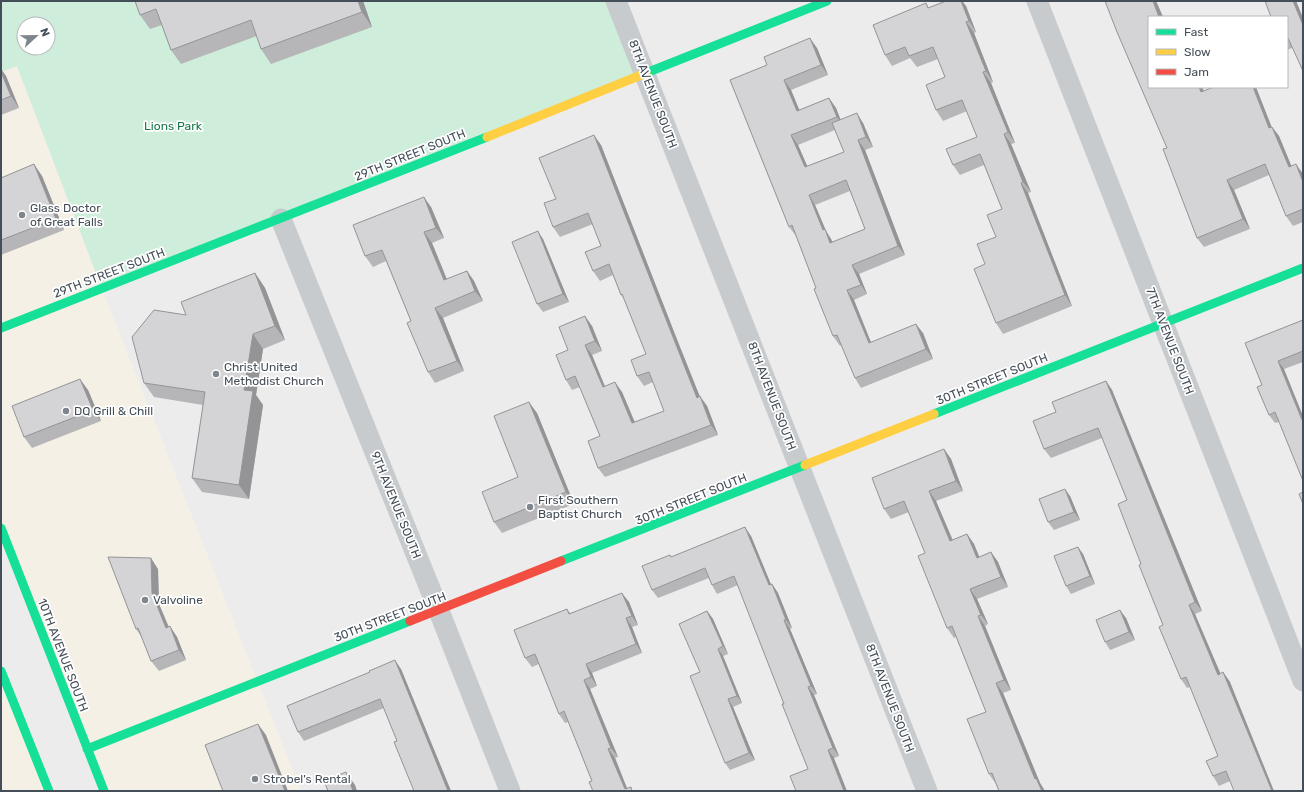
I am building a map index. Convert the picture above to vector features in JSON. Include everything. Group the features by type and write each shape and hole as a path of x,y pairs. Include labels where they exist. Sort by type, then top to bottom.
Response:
{"main road":[{"name":"29TH STREET SOUTH","path":"1,328 281,219 827,1"},
{"name":"30TH STREET SOUTH","path":"87,749 1303,268"},
{"name":"10TH AVENUE SOUTH","path":"1,528 104,791"},
{"path":"1,671 49,791"}],"street":[{"name":"8TH AVENUE SOUTH","path":"616,1 927,791"},
{"name":"7TH AVENUE SOUTH","path":"1037,1 1303,681"},
{"name":"9TH AVENUE SOUTH","path":"281,219 510,791"}],"shaded area":[{"path":"17,66 102,289 301,791 104,791 1,528 1,72"},
{"path":"1,671 50,791 1,791"}],"green space":[{"name":"Lions Park","path":"1,1 616,1 645,73 102,289 17,66 1,72"}],"building":[{"path":"135,1 358,1 362,12 261,49 251,20 171,50 156,9 140,15"},
{"path":"946,1 961,1 969,21 966,22 986,71 983,72 1008,132 1004,134 1023,182 1021,183 1065,295 996,323 974,269 985,264 977,244 996,237 987,215 1002,209 980,154 953,165 946,149 977,137 962,100 936,110 926,85 945,77 933,47 909,56 905,47 885,55 873,25 926,3 928,8"},
{"path":"1105,1 1153,1 1159,16 1148,16 1148,88 1199,88 1201,92 1211,88 1253,88 1269,128 1272,127 1289,167 1296,164 1303,182 1303,209 1286,216 1265,164 1227,180 1243,219 1197,238 1163,149 1167,148"},
{"path":"1265,1 1293,1 1303,25 1303,71 1288,38 1288,16 1271,16"},
{"path":"810,38 821,65 784,80 797,111 829,98 837,117 791,135 805,167 844,152 832,123 857,113 866,137 858,140 898,246 852,265 861,285 847,290 869,343 916,324 926,349 855,378 837,335 833,336 814,289 816,288 792,225 789,227 730,80 767,65 764,57","holes":["846,180 865,229 830,243 825,229 823,230 809,195"]},
{"path":"1,72 11,96 1,100"},
{"path":"594,135 697,398 700,396 711,425 598,468 588,441 600,436 575,376 566,380 556,355 568,350 559,327 585,316 595,341 585,345 603,387 615,382 632,423 664,411 649,372 637,376 631,360 646,354 609,264 593,271 585,252 601,246 588,213 553,227 544,203 556,199 539,158"},
{"path":"34,164 56,219 1,240 1,178"},
{"path":"424,197 436,228 424,232 444,280 467,271 475,291 435,308 457,361 428,372 407,323 411,321 382,250 365,256 353,225"},
{"path":"538,231 563,294 537,304 512,242"},
{"path":"255,273 275,326 253,334 244,390 253,391 239,485 192,478 205,392 144,383 132,337 154,310 186,315 181,302"},
{"path":"1303,320 1303,351 1278,361 1303,420 1303,481 1275,412 1269,415 1257,387 1262,385 1245,343"},
{"path":"80,379 93,410 24,437 12,406"},
{"path":"1106,381 1195,602 1189,605 1218,675 1223,672 1272,791 1234,791 1226,771 1213,776 1206,761 1218,756 1186,677 1181,679 1159,627 1163,625 1139,565 1141,564 1118,504 1127,500 1098,428 1044,449 1033,421 1056,412 1052,402"},
{"path":"529,402 566,492 494,522 482,492 518,477 494,416"},
{"path":"944,449 956,481 929,491 950,541 967,534 977,558 991,552 1001,577 970,589 981,615 978,616 1004,680 996,683 1035,779 1036,778 1042,791 999,791 992,773 989,774 967,719 986,712 952,626 947,628 918,556 925,553 904,501 884,509 872,478"},
{"path":"1065,489 1074,512 1048,522 1039,499"},
{"path":"1303,492 1303,504 1299,494"},
{"path":"745,527 769,585 772,584 786,620 784,620 811,686 808,687 833,748 828,750 844,791 796,791 790,776 808,769 734,576 712,585 705,568 652,590 642,566 670,555 671,557"},
{"path":"1078,547 1090,576 1066,586 1054,556"},
{"path":"108,557 151,558 152,593 166,628 170,626 179,650 151,661 138,628 136,629"},
{"path":"622,593 632,616 626,618 636,644 586,664 591,677 584,680 611,748 608,749 625,789 631,787 632,791 593,791 589,782 592,781 564,711 559,714 535,654 525,658 514,630 567,609 569,614"},
{"path":"1120,610 1129,632 1105,642 1096,620"},
{"path":"707,611 723,646 718,649 737,696 728,699 749,753 725,763 690,676 700,672 679,624"},
{"path":"395,660 448,791 414,791 394,742 397,741 380,699 298,732 287,706 370,672 369,671"},
{"path":"258,724 285,791 223,791 205,745"},
{"path":"346,772 353,791 328,791 324,781"}],"traffic: fast":[{"path":"646,73 827,1"},
{"path":"1,328 487,137"},
{"path":"934,414 1303,268"},
{"path":"561,561 805,465"},
{"path":"1,528 104,791"},
{"path":"87,749 410,621"},
{"path":"1,671 49,791"}],"traffic: slow":[{"path":"487,137 646,73"},
{"path":"805,465 934,414"}],"traffic: jam":[{"path":"410,621 561,561"}],"place":[{"name":"Glass Doctor of Great Falls","path":"22,215"},
{"name":"Christ United Methodist Church","path":"216,374"},
{"name":"DQ Grill & Chill","path":"66,411"},
{"name":"First Southern Baptist Church","path":"530,507"},
{"name":"Valvoline","path":"145,600"},
{"name":"Strobel's Rental","path":"255,779"}]}
